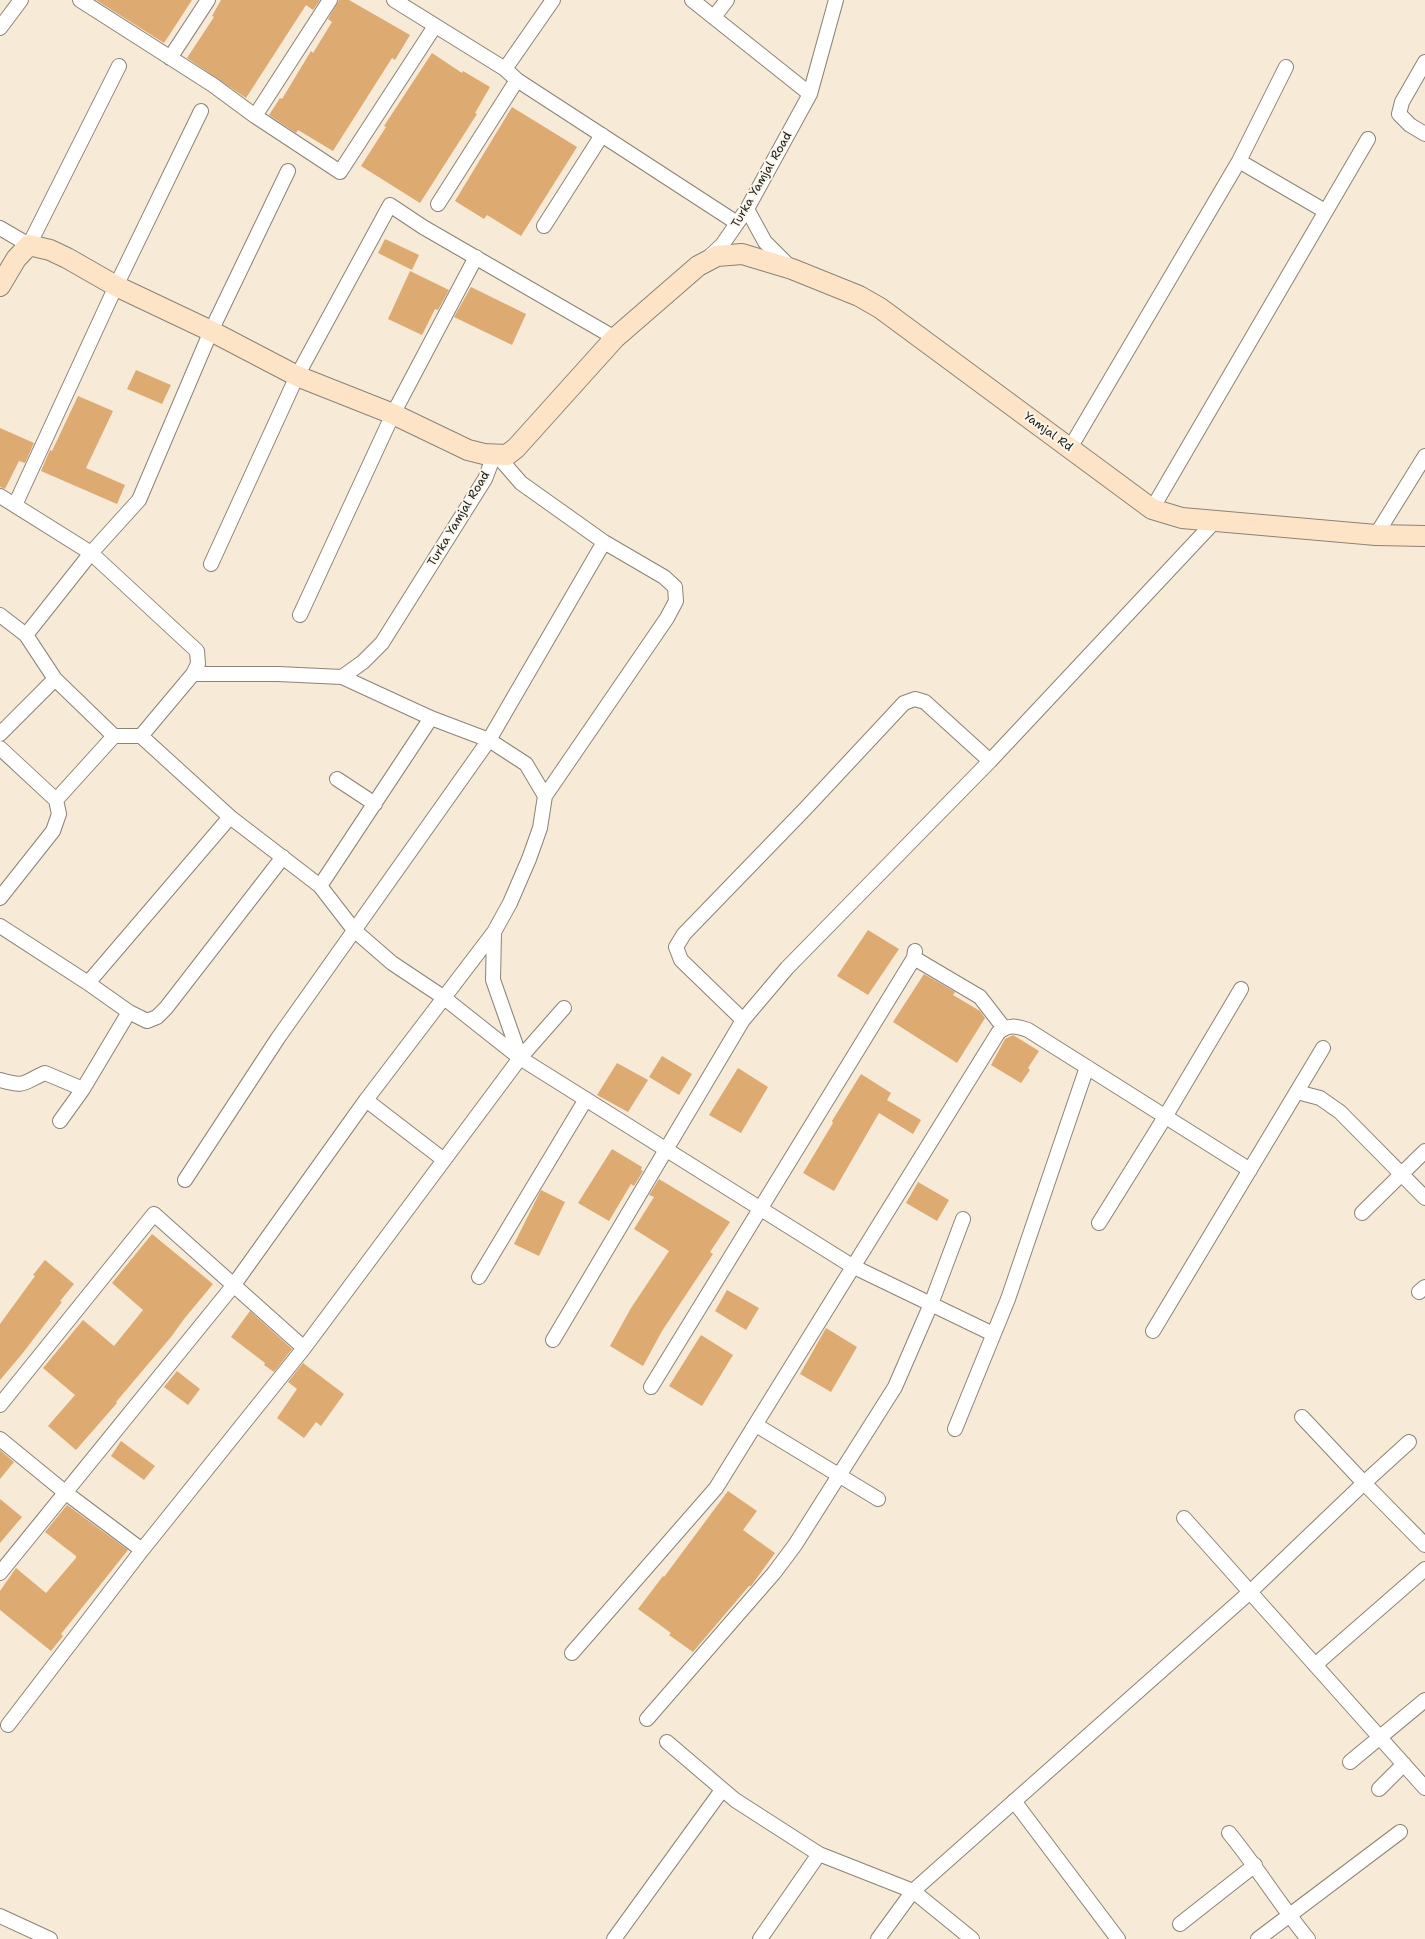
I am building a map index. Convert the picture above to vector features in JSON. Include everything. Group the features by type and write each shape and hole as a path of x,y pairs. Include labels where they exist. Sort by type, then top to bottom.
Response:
{"main road":[{"path":"0,286 16,259 29,245 50,250 116,286 211,331 297,376 392,414 468,450 484,454 495,453"},
{"name":"Yamjal Rd","path":"698,266 717,256 742,254 792,269 859,296 880,308 1152,509 1182,518 1376,535 1425,536"},
{"name":"Turka Yamjal Road","path":"495,453 507,455 516,448 615,338 698,266"}],"street":[{"path":"0,28 21,0"},
{"path":"170,58 208,0"},
{"path":"255,116 330,0"},
{"path":"394,0 504,69 517,80 737,223"},
{"path":"504,69 553,0"},
{"path":"692,0 810,94"},
{"path":"714,17 727,0"},
{"name":"Turka Yamjal Road","path":"698,266 722,245 748,209 810,94 836,0"},
{"path":"87,2 340,172 435,26"},
{"path":"1425,62 1402,102 1400,114 1410,125 1425,134"},
{"path":"0,228 29,245 119,66"},
{"path":"1070,448 1239,161 1286,67"},
{"path":"438,204 517,80"},
{"path":"15,505 116,286 200,111"},
{"path":"544,226 602,135"},
{"path":"1152,509 1368,139"},
{"path":"1239,161 1325,210"},
{"path":"26,635 91,553 139,500 211,331 288,171"},
{"path":"211,564 297,376 390,205 615,338"},
{"path":"748,209 765,242 792,269"},
{"path":"300,615 392,414 476,257"},
{"path":"0,1573 233,1286 366,1100 494,932 510,903 529,859 540,828 545,796 667,618 676,601 675,587 664,577 604,542 520,483 495,453"},
{"name":"Turka Yamjal Road","path":"342,677 362,662 382,643 486,479 495,453"},
{"path":"1376,535 1425,456"},
{"path":"0,496 91,553 197,651 198,664 194,674 141,736"},
{"path":"553,1340 744,1020 787,968 990,761 1215,521"},
{"path":"185,1180 278,1038 489,740 604,542"},
{"path":"0,615 26,635 55,679 114,736 141,736 230,817 320,886 354,930 392,962 443,997 520,1058 852,1266 993,1334"},
{"path":"194,674 278,674 342,677 431,718 489,740 526,764 545,796"},
{"path":"0,734 55,679"},
{"path":"744,1020 681,960 676,947 684,934 904,703 915,699 925,702 990,761"},
{"path":"320,886 431,718"},
{"path":"56,800 114,736"},
{"path":"0,748 56,800 59,814 53,831 0,898"},
{"path":"337,779 375,804"},
{"path":"88,983 230,817"},
{"path":"0,926 88,983 128,1012 148,1021 157,1017 282,857"},
{"path":"494,932 493,980 520,1058"},
{"path":"651,1387 915,954 980,997 1004,1028"},
{"path":"1099,1223 1241,989"},
{"path":"8,1725 142,1550 304,1348 520,1058 564,1008"},
{"path":"60,1121 83,1089 128,1012"},
{"path":"572,1653 716,1488 852,1266 998,1033 1004,1028 1016,1026 1028,1030 1250,1170"},
{"path":"1153,1331 1323,1048"},
{"path":"955,1430 1008,1299 1087,1067"},
{"path":"0,1080 14,1084 26,1084 46,1072 83,1089"},
{"path":"1297,1092 1320,1098 1340,1112 1425,1198"},
{"path":"479,1277 586,1099"},
{"path":"366,1100 444,1160"},
{"path":"1362,1213 1425,1151"},
{"path":"0,1405 154,1214 304,1348"},
{"path":"647,1720 774,1573 795,1545 895,1388 963,1219"},
{"path":"1302,1417 1425,1545"},
{"path":"756,1424 878,1499"},
{"path":"0,1439 66,1493 142,1550"},
{"path":"878,1939 913,1891 1250,1592 1409,1442"},
{"path":"1184,1518 1425,1788"},
{"path":"1315,1665 1425,1569"},
{"path":"1350,1762 1425,1700"},
{"path":"667,1742 722,1790 819,1854 913,1891 972,1939"},
{"path":"1379,1788 1404,1764"},
{"path":"614,1939 722,1790"},
{"path":"1014,1801 1118,1939"},
{"path":"1258,1939 1400,1832"},
{"path":"1229,1833 1255,1865 1308,1939"},
{"path":"760,1939 819,1854"},
{"path":"1180,1924 1255,1865"},
{"path":"0,1916 50,1939"},
{"path":"0,1927 19,1924"}],"building":[{"path":"96,0 192,0 164,43"},
{"path":"221,0 320,0 313,10 306,5 246,98 187,58 214,17 212,16"},
{"path":"339,0 349,0 410,35 395,60 392,58 333,151 298,130 296,133 269,115 280,98 282,99 311,51 313,53 332,22 328,19"},
{"path":"432,53 462,73 463,71 490,87 475,113 477,114 420,203 361,166 386,127 384,126"},
{"path":"512,107 577,147 521,236 487,215 484,219 455,201"},
{"path":"385,239 419,255 412,270 378,253"},
{"path":"410,271 449,290 438,310 435,309 422,335 388,319"},
{"path":"471,287 526,314 512,345 454,317"},
{"path":"136,370 171,385 162,404 127,389"},
{"path":"78,396 113,411 86,468 125,485 117,504 41,471"},
{"path":"0,428 34,443 25,463 19,461 5,489 0,487"},
{"path":"868,930 899,949 868,995 837,976"},
{"path":"924,974 955,992 953,995 980,1011 985,1018 957,1063 893,1022"},
{"path":"1013,1035 1039,1051 1021,1083 991,1065 1005,1039"},
{"path":"662,1056 692,1074 679,1095 649,1077"},
{"path":"617,1063 648,1080 628,1112 597,1095"},
{"path":"738,1068 768,1087 741,1133 709,1115"},
{"path":"861,1074 891,1093 887,1100 921,1120 913,1134 879,1113 834,1191 803,1173"},
{"path":"612,1149 642,1167 641,1170 643,1171 634,1186 631,1184 609,1221 578,1203"},
{"path":"659,1179 730,1222 710,1252 713,1254 662,1331 643,1366 610,1346 631,1308 669,1251 634,1229 654,1197 649,1195"},
{"path":"918,1182 949,1200 937,1221 906,1203"},
{"path":"541,1190 565,1202 539,1256 514,1244"},
{"path":"152,1234 213,1284 117,1403 76,1450 48,1426 75,1395 43,1368 83,1320 114,1346 143,1310 112,1283"},
{"path":"45,1260 74,1284 22,1354 0,1380 0,1324"},
{"path":"727,1290 759,1308 746,1330 715,1311"},
{"path":"250,1311 292,1349 274,1372 231,1337"},
{"path":"826,1328 857,1347 831,1392 800,1374"},
{"path":"701,1335 733,1355 702,1406 669,1386"},
{"path":"303,1363 344,1394 321,1426 316,1422 304,1438 277,1418 297,1389 288,1382"},
{"path":"177,1371 200,1389 188,1405 164,1387"},
{"path":"121,1441 155,1466 144,1480 111,1456"},
{"path":"0,1450 14,1462 0,1479"},
{"path":"728,1491 757,1511 743,1530 775,1553 751,1586 749,1586 693,1652 638,1609"},
{"path":"0,1499 22,1517 0,1543"},
{"path":"67,1505 128,1550 61,1634 63,1636 51,1651 0,1610 0,1591 16,1568 46,1593 76,1558 76,1556 45,1532"}]}
